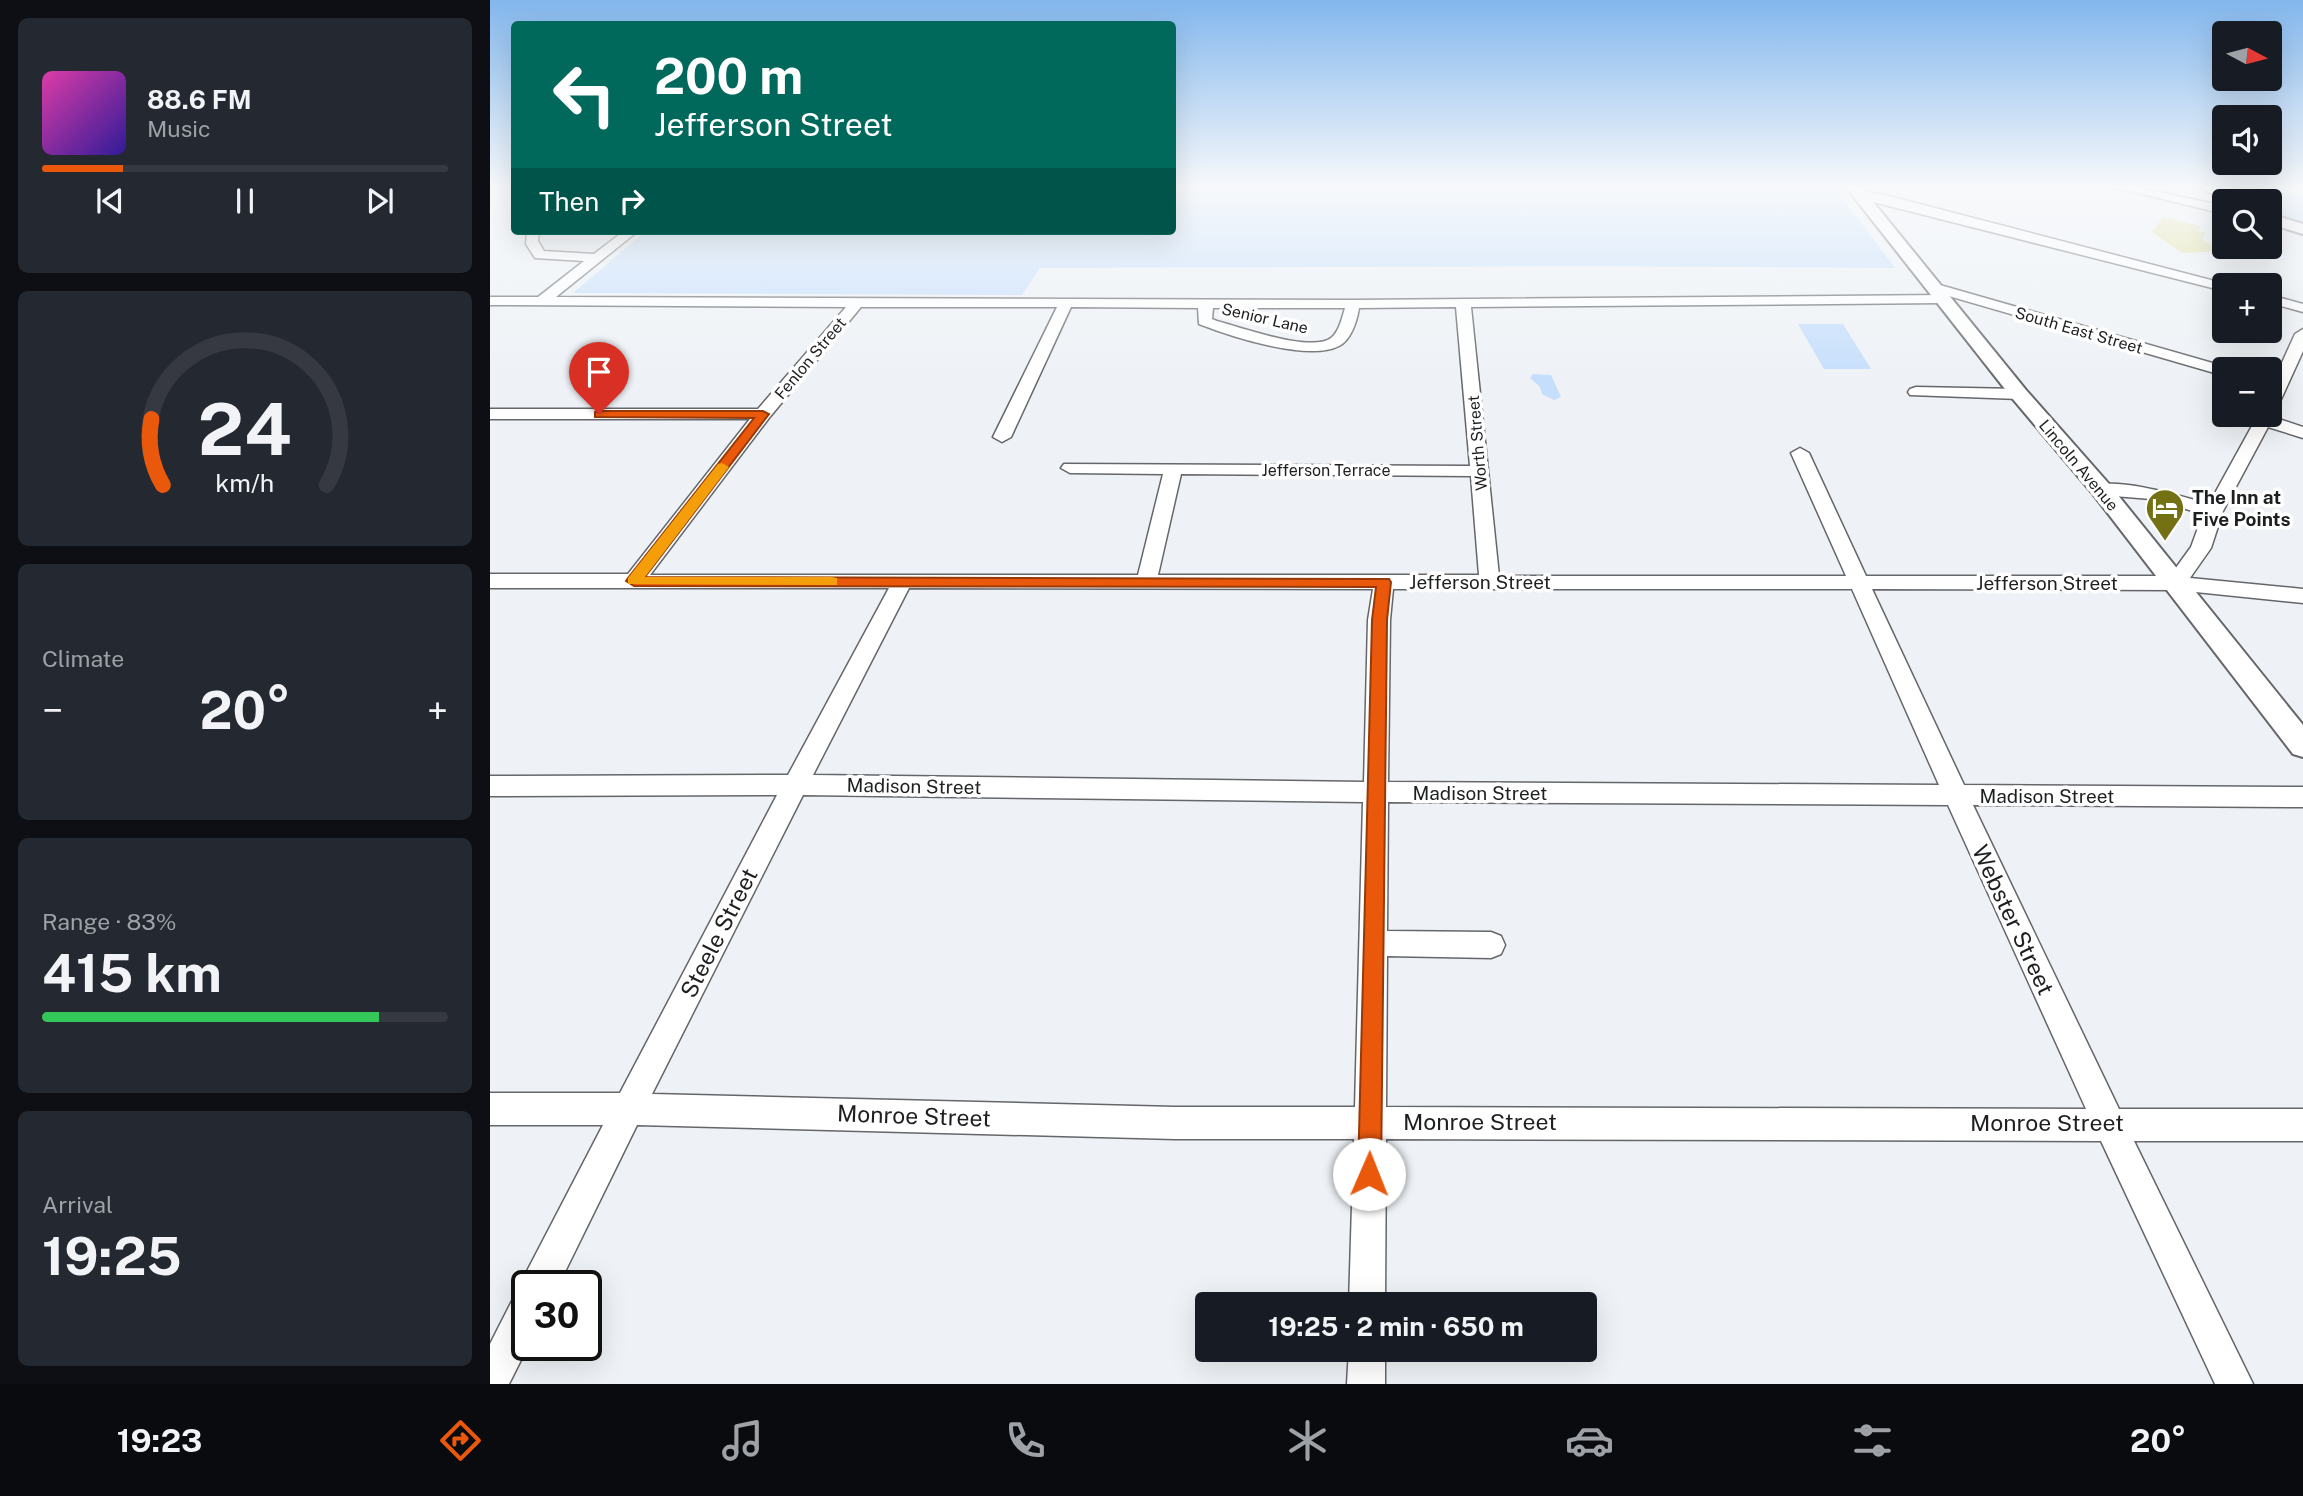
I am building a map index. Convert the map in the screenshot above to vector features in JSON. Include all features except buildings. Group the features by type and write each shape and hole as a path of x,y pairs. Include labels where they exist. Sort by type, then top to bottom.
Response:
{"street":[{"path":"536,252 540,255 597,258"},
{"path":"542,301 605,252"},
{"name":"Lincoln Avenue","path":"1905,252 2019,394 2101,489 2303,746"},
{"path":"2088,252 2212,284"},
{"name":"South East Street","path":"490,301 1463,304 1938,293 2212,368"},
{"name":"Fenlon Street","path":"634,581 763,414 858,301"},
{"path":"2282,302 2303,307"},
{"path":"1002,437 1066,303"},
{"name":"Senior Lane","path":"1206,304 1204,321 1311,347 1333,343 1340,337 1353,304"},
{"name":"Worth Street","path":"1463,304 1490,582"},
{"path":"2282,371 2303,334"},
{"path":"1916,392 2019,394"},
{"path":"490,414 763,414"},
{"path":"2282,422 2303,433"},
{"path":"2176,583 2201,548 2214,511 2260,427"},
{"name":"Webster Street","path":"1800,453 2108,1123 2234,1384"},
{"name":"Jefferson Terrace","path":"1070,468 1479,471"},
{"path":"1146,582 1173,469"},
{"path":"2101,489 2151,494 2214,511"},
{"name":"Jefferson Street","path":"490,581 2176,583 2303,596"},
{"name":"Steele Street","path":"547,1270 796,785 904,582"},
{"path":"1367,1292 1379,620 1384,582"},
{"name":"Madison Street","path":"490,786 796,785 1377,792 2303,797"},
{"path":"1373,943 1491,945"},
{"name":"Monroe Street","path":"490,1109 628,1109 1175,1123 2303,1125"},
{"path":"490,1382 511,1341"},
{"path":"1366,1384 1367,1362"}],"shaded area":[{"path":"622,252 1883,252 1895,268 1040,268 1022,295 573,293"},
{"path":"1798,324 1843,324 1871,369 1824,369"},
{"path":"1533,374 1551,375 1561,397 1554,400 1542,394 1540,387 1530,378"}],"slow traffic":[{"path":"722,467 634,581 832,581"}],"place":[{"name":"The Inn at Five Points","path":"2165,542"}],"route":[{"path":"599,414 763,414 634,581 1384,582 1379,620 1369,1174"}]}
